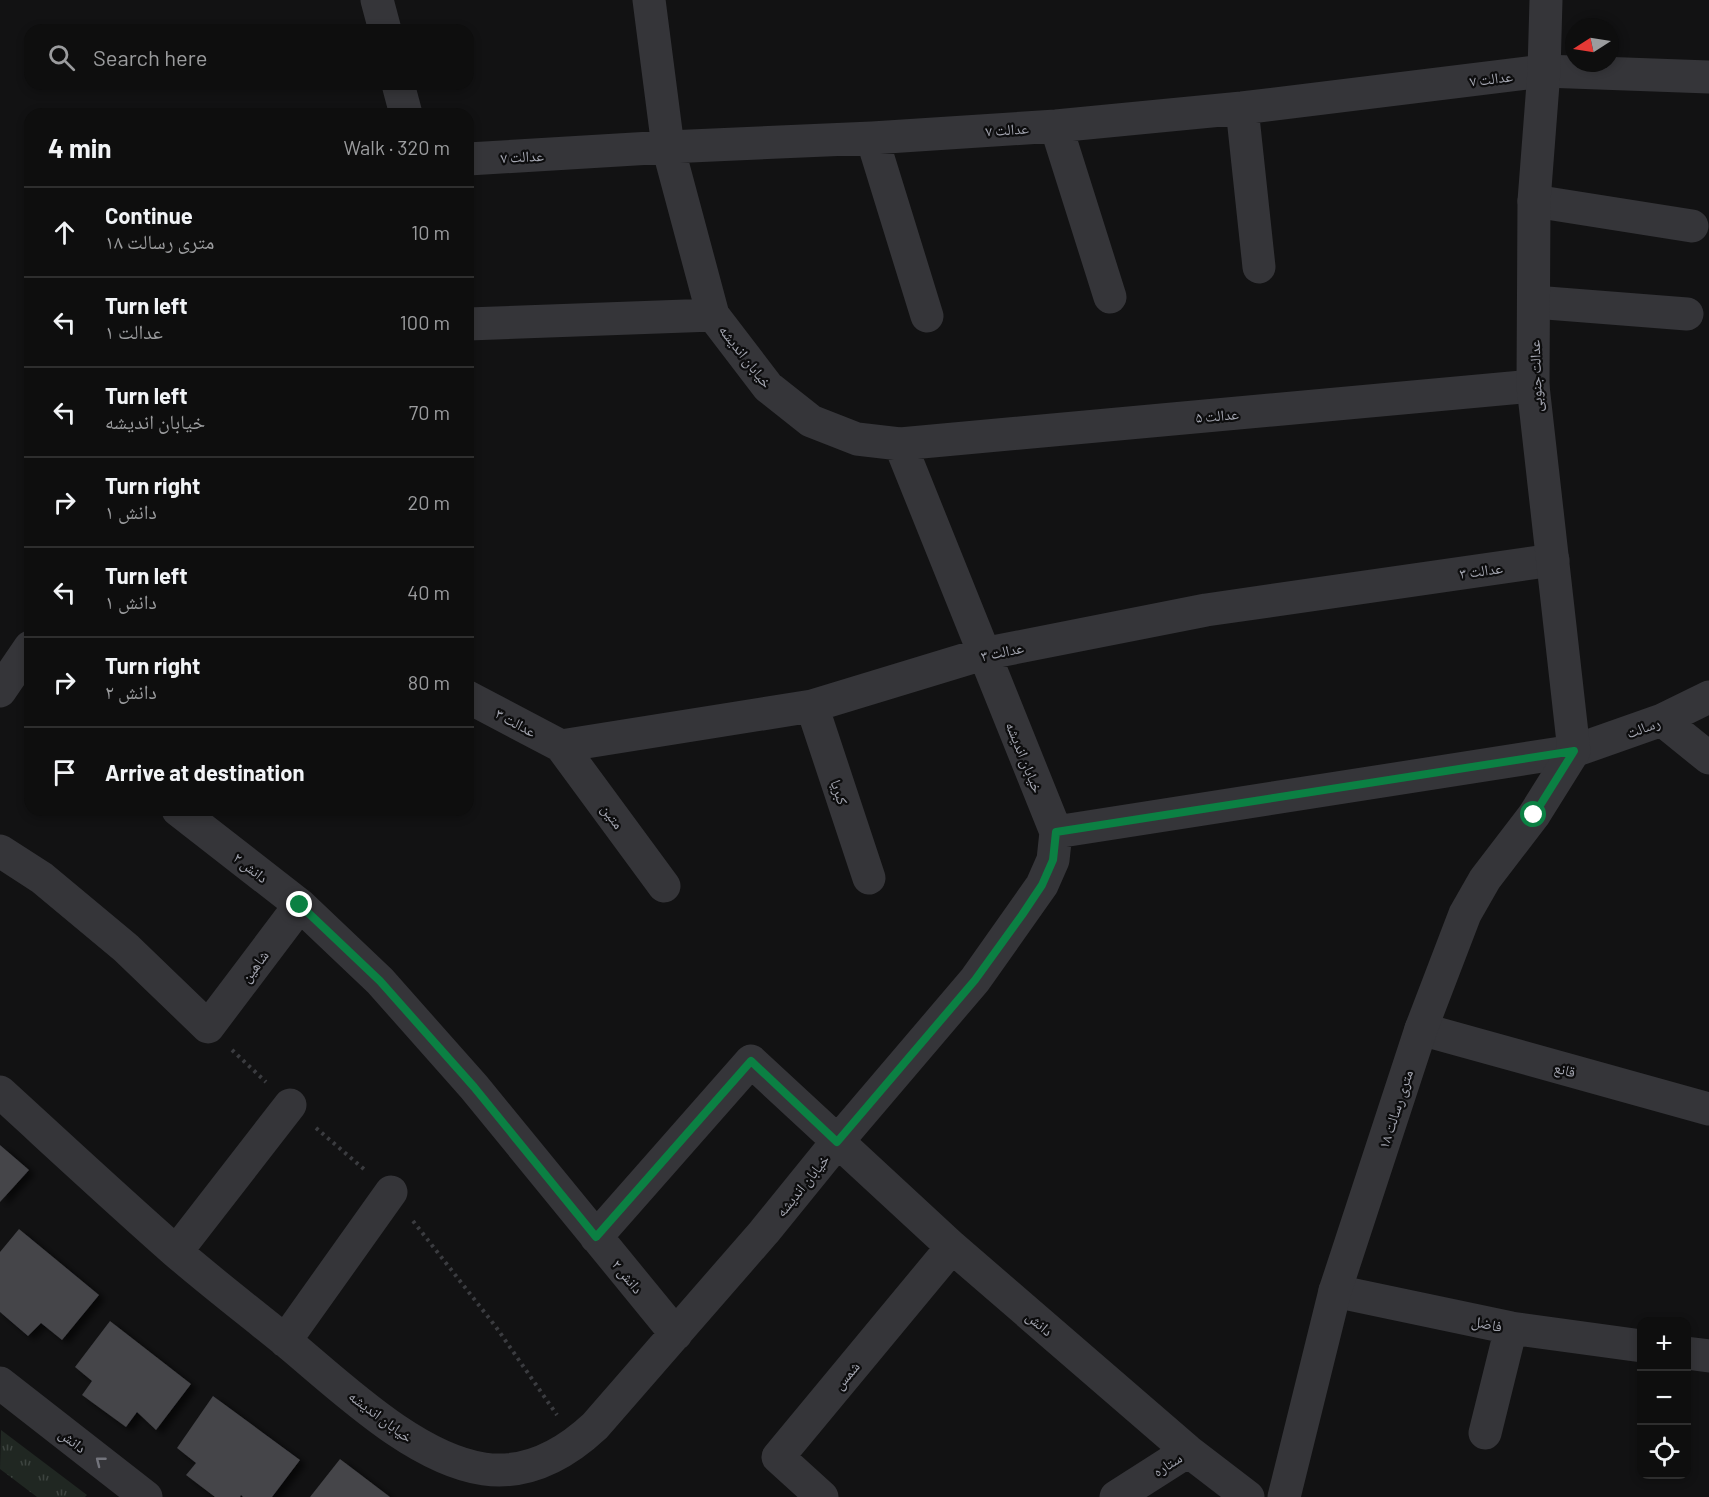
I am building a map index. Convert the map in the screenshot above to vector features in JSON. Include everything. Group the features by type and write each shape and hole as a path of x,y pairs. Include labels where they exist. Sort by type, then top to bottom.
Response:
{"street":[{"path":"377,0 383,24"},
{"name":"خیابان اندیشه","path":"0,1092 176,1252 371,1410 413,1441 447,1458 492,1470 523,1467 560,1454 577,1443 595,1426 764,1232 837,1142 975,980 1042,885 1053,860 1056,832 900,444 857,439 811,421 768,387 713,315 668,147 649,0"},
{"name":"عدالت جنوبی","path":"1546,0 1544,71 1534,201 1533,387 1574,751"},
{"name":"عدالت ۷","path":"474,159 1056,126 1242,108 1544,71 1709,77"},
{"path":"400,90 404,108"},
{"path":"1242,108 1259,267"},
{"path":"1056,126 1110,297"},
{"path":"872,138 927,316"},
{"path":"1534,201 1692,226"},
{"path":"1534,302 1688,314"},
{"path":"474,324 713,315"},
{"name":"عدالت ۵","path":"900,444 1533,387"},
{"name":"عدالت ۳","path":"474,700 561,746 812,706 983,654 1206,610 1553,560"},
{"path":"13,688 24,661"},
{"name":"رسالت","path":"1056,832 1574,751 1662,720 1709,697"},
{"name":"کبریا","path":"812,706 868,878"},
{"path":"1662,720 1709,758"},
{"name":"متین","path":"561,746 664,886"},
{"name":"۱۸ متری رسالت","path":"1284,1497 1335,1291 1421,1029 1465,914 1485,879 1534,815 1574,751"},
{"name":"دانش ۲","path":"186,816 300,905 388,990 474,1087 676,1334"},
{"name":"شاهین","path":"0,852 42,879 126,948 208,1027 300,905"},
{"name":"قانع","path":"1421,1029 1709,1108"},
{"name":"دانش","path":"596,1237 751,1061 952,1247 1188,1451 1248,1497"},
{"path":"176,1252 290,1105"},
{"path":"285,1341 391,1192"},
{"name":"شمس","path":"822,1497 778,1457 952,1247"},
{"name":"فاضل","path":"1335,1291 1511,1328 1637,1345"},
{"path":"1485,1433 1511,1328"},
{"path":"1691,1354 1709,1356"},
{"name":"دانش","path":"0,1383 146,1497"},
{"name":"ستاره","path":"1116,1497 1188,1451"}],"green space":[{"path":"1,1430 87,1495 85,1497 37,1497 0,1469"}],"building":[{"path":"0,1145 29,1170 0,1202"},
{"path":"19,1229 99,1295 62,1340 41,1323 28,1336 0,1312 0,1252"},
{"path":"110,1321 191,1384 156,1430 137,1412 126,1427 82,1395 92,1381 75,1367"},
{"path":"213,1396 300,1460 272,1497 243,1497 241,1495 240,1497 215,1497 186,1475 196,1463 177,1448"},
{"path":"340,1459 390,1497 310,1497"}],"route":[{"path":"300,905 380,981 474,1087 596,1237 751,1061 837,1142 975,980 1022,915 1042,885 1053,860 1056,832 1574,751 1534,815"}]}
